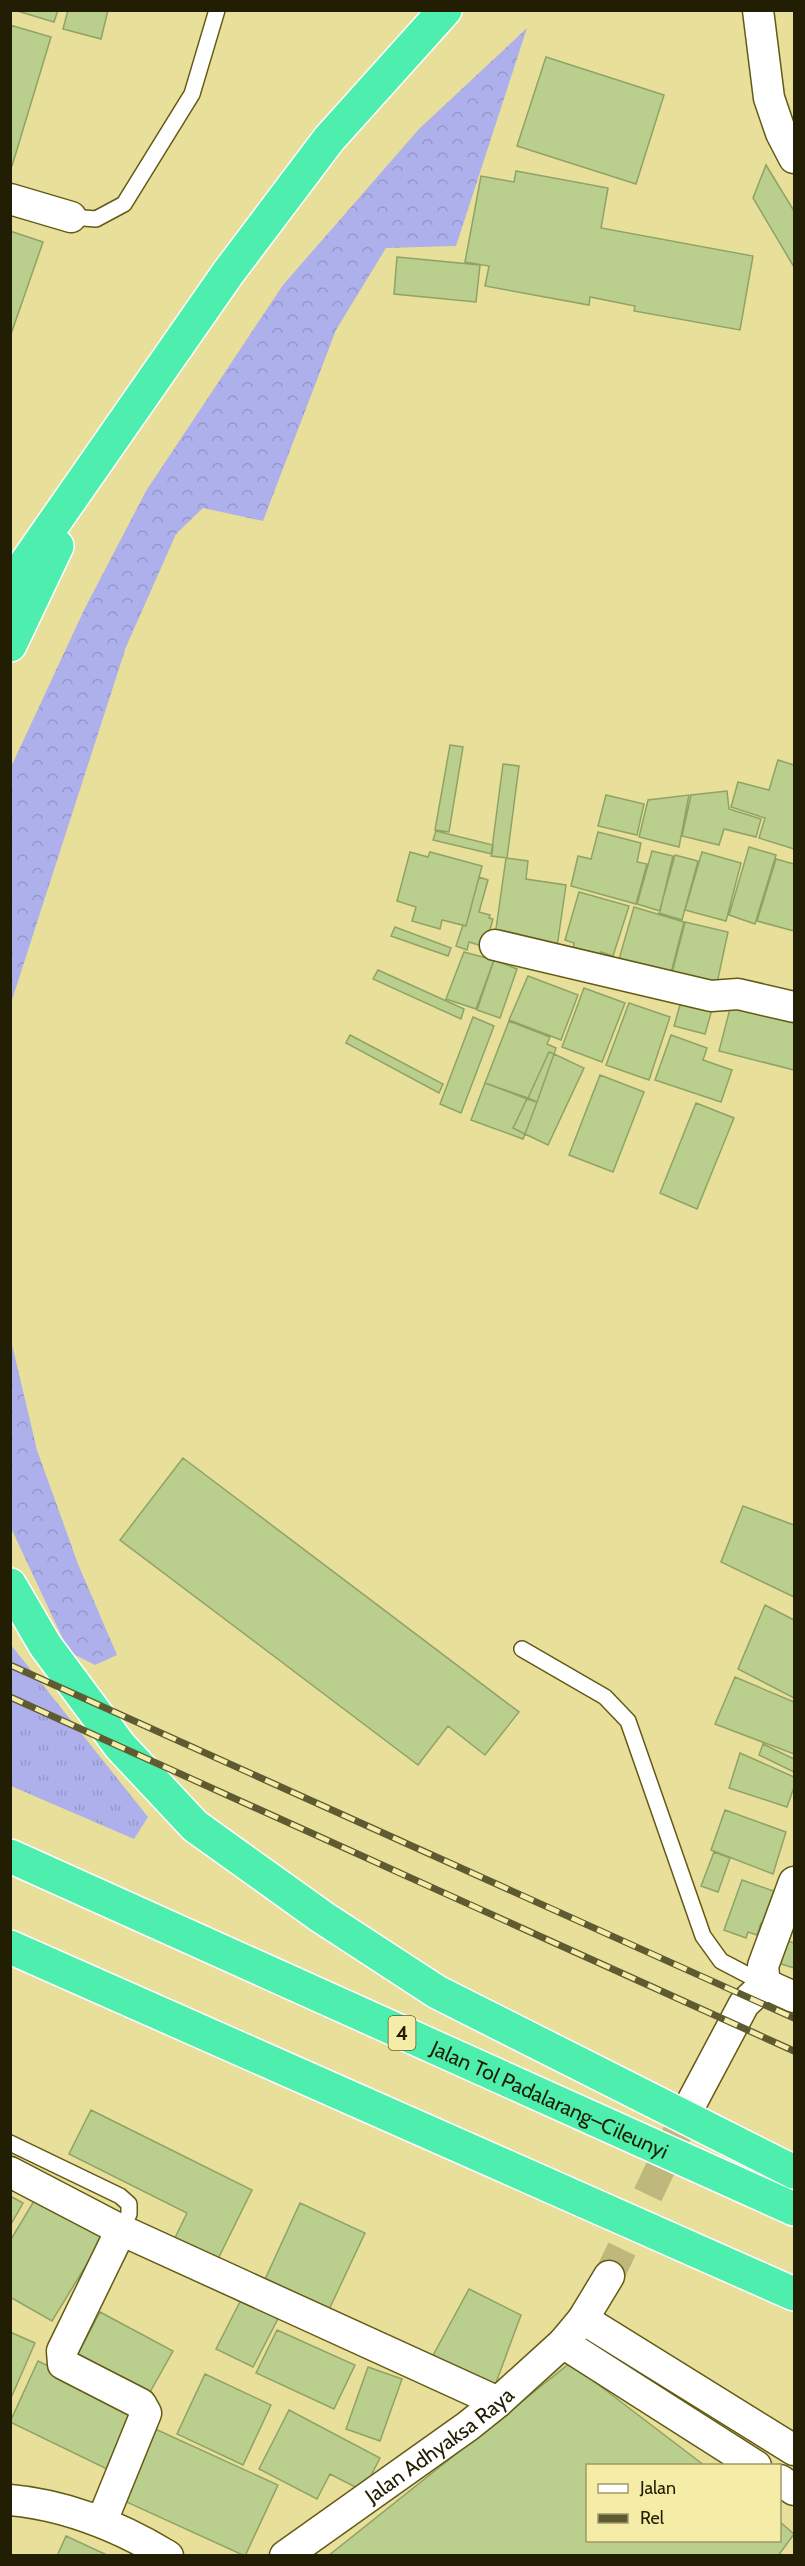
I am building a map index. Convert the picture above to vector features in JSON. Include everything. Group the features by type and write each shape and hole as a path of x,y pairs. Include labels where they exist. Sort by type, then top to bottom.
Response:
{"highway":[{"path":"10,586 228,273 329,139 445,10"},
{"path":"10,548 100,455"},
{"path":"10,645 100,455"},
{"path":"10,1585 45,1645 120,1746 195,1826 322,1917 437,1992 795,2172"},
{"name":"Jalan Tol Padalarang–Cileunyi","path":"10,1856 795,2209"},
{"path":"10,1947 795,2294"}],"street":[{"path":"758,10 769,98 781,134 795,158"},
{"path":"10,199 71,217"},
{"path":"495,945 711,996 738,994 795,1007"},
{"path":"693,2100 744,2004 765,1984 764,1966 795,1881"},
{"path":"765,1984 795,1997"},
{"path":"10,2172 121,2230 498,2402"},
{"path":"102,2521 146,2413 141,2404 63,2364 62,2351 121,2230"},
{"name":"Jalan Adhyaksa Raya","path":"285,2556 498,2402 563,2343 583,2319 609,2276"},
{"path":"583,2319 795,2450"},
{"path":"563,2343 753,2464"},
{"path":"781,2481 795,2490"},
{"path":"10,2500 102,2521 168,2556"}],"lane":[{"path":"71,217 96,219 124,204 192,94 217,10"},
{"path":"522,1649 605,1697 628,1721 703,1936 721,1961 765,1984"},
{"path":"10,2142 120,2196 129,2204 129,2214 121,2230"}],"green space":[{"path":"527,28 456,246 386,248 336,330 263,521 203,508 176,534 126,647 11,1003 11,767 84,610 146,491 283,285 419,129"},
{"path":"10,1336 37,1450 78,1564 117,1655 95,1665 69,1652 11,1528"},
{"path":"11,1645 148,1817 134,1839 11,1786"}],"building":[{"path":"14,10 58,10 54,22"},
{"path":"68,10 108,10 101,39 63,29"},
{"path":"10,25 51,37 12,166 10,166"},
{"path":"546,57 664,95 636,184 517,146"},
{"path":"766,165 794,211 794,267 753,198"},
{"path":"516,171 608,188 601,228 753,256 740,330 634,311 635,306 590,297 589,305 485,286 489,266 465,262 481,176 514,182"},
{"path":"10,231 43,242 10,337"},
{"path":"397,257 480,265 476,302 394,294"},
{"path":"450,745 463,747 449,832 435,830"},
{"path":"778,760 794,765 794,849 759,838 765,818 731,807 738,782 769,790"},
{"path":"503,764 519,766 507,858 491,856"},
{"path":"727,791 729,809 761,819 756,837 724,829 719,845 682,836 691,795"},
{"path":"606,795 644,804 637,835 598,826"},
{"path":"689,795 679,847 639,837 648,800"},
{"path":"436,831 493,845 492,854 433,840"},
{"path":"598,832 641,843 637,862 647,864 636,904 571,886 578,856 591,859"},
{"path":"749,847 776,855 755,924 729,915"},
{"path":"652,851 673,856 660,911 637,904"},
{"path":"410,852 428,857 430,852 482,866 466,926 442,920 440,929 412,921 416,907 397,901"},
{"path":"702,852 741,863 726,921 685,910"},
{"path":"675,855 698,861 682,920 659,913"},
{"path":"506,858 528,861 526,879 566,885 557,947 495,936"},
{"path":"776,859 794,864 794,931 757,921"},
{"path":"479,877 488,880 479,912 490,915 489,918 493,919 485,947 469,942 467,950 456,946 463,925 466,926"},
{"path":"579,892 629,906 613,956 601,952 599,959 573,951 574,943 565,940"},
{"path":"634,907 684,922 670,977 618,963"},
{"path":"685,922 728,932 716,988 671,977"},
{"path":"395,927 451,948 448,956 391,936"},
{"path":"464,952 494,960 476,1009 446,999"},
{"path":"494,960 517,969 500,1018 477,1010"},
{"path":"378,970 464,1009 461,1019 373,979"},
{"path":"528,976 578,995 561,1040 509,1020"},
{"path":"584,988 625,1003 602,1062 562,1047"},
{"path":"682,998 713,1006 705,1034 674,1026"},
{"path":"732,1001 794,1017 794,1070 719,1051"},
{"path":"629,1003 670,1017 649,1080 606,1065"},
{"path":"473,1017 494,1026 461,1113 440,1104"},
{"path":"509,1021 550,1037 547,1044 556,1048 554,1054 549,1052 528,1098 485,1083"},
{"path":"350,1035 443,1084 439,1093 346,1043"},
{"path":"671,1035 707,1048 703,1060 732,1070 721,1102 655,1080"},
{"path":"549,1052 554,1054 537,1102 528,1098"},
{"path":"554,1054 584,1068 548,1145 525,1134"},
{"path":"600,1075 644,1092 613,1172 569,1155"},
{"path":"485,1083 527,1099 513,1128 525,1134 523,1139 471,1120"},
{"path":"527,1099 537,1102 525,1134 513,1128"},
{"path":"696,1103 734,1118 697,1209 660,1193"},
{"path":"183,1458 519,1712 485,1755 448,1726 418,1765 120,1540"},
{"path":"743,1506 794,1525 794,1597 721,1562"},
{"path":"765,1605 794,1620 794,1698 738,1669"},
{"path":"735,1677 794,1702 794,1754 715,1724"},
{"path":"763,1744 794,1759 794,1772 759,1755"},
{"path":"740,1753 794,1777 794,1787 787,1807 729,1788"},
{"path":"725,1810 786,1832 773,1874 711,1850"},
{"path":"714,1852 730,1858 718,1892 701,1886"},
{"path":"742,1880 779,1893 768,1925 761,1923 757,1935 748,1932 746,1938 724,1930"},
{"path":"785,1940 794,1943 794,1968 778,1963"},
{"path":"91,2110 252,2190 214,2267 171,2246 187,2213 69,2154"},
{"path":"10,2196 23,2203 10,2226"},
{"path":"37,2196 104,2236 52,2321 10,2297 10,2241"},
{"path":"300,2203 365,2233 326,2316 262,2286"},
{"path":"469,2289 521,2315 494,2388 430,2361"},
{"path":"246,2290 283,2309 253,2367 216,2349"},
{"path":"100,2312 173,2351 150,2392 78,2354"},
{"path":"277,2330 355,2365 334,2409 256,2373"},
{"path":"10,2332 35,2343 11,2398 10,2397"},
{"path":"38,2361 137,2409 107,2469 10,2422"},
{"path":"570,2363 702,2464 586,2464 586,2542 781,2542 781,2523 794,2534 778,2556 328,2556"},
{"path":"368,2367 402,2379 380,2441 346,2429"},
{"path":"205,2374 271,2405 243,2465 177,2434"},
{"path":"289,2410 380,2458 363,2491 330,2474 317,2499 259,2469"},
{"path":"153,2428 278,2485 245,2556 120,2499"},
{"path":"66,2536 109,2556 57,2556"}],"tunnel":[{"path":"609,2276 693,2100"}],"railway":[{"path":"10,1665 794,2018"},
{"path":"10,1697 794,2051"}]}
